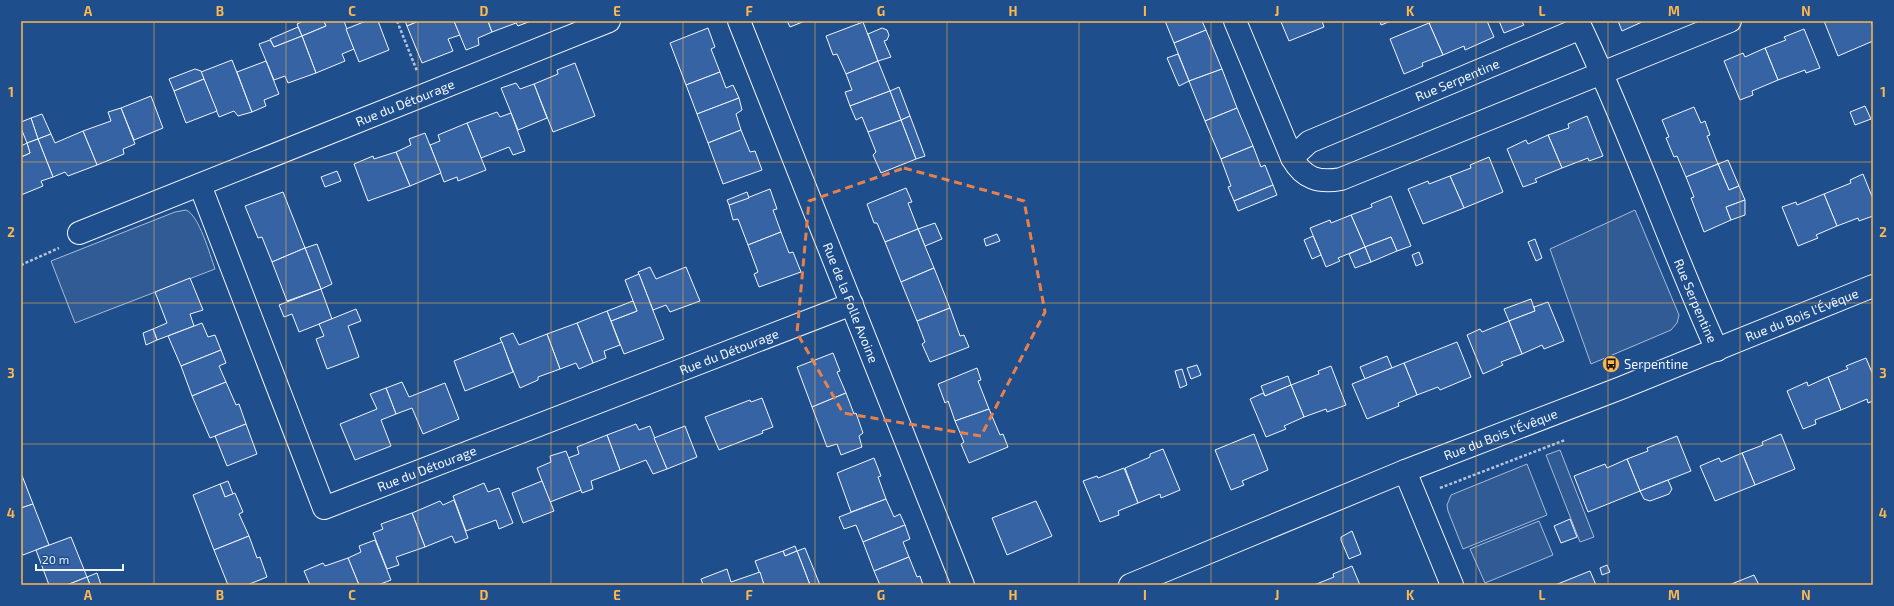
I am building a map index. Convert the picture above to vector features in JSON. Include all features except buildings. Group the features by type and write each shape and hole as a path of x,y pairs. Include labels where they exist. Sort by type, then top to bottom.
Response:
{"street":[{"name":"Rue du Détourage","path":"80,233 609,21"},
{"name":"Rue de la Folle Avoine","path":"739,21 963,585"},
{"path":"1235,21 1292,158 1299,168 1311,177 1321,181 1341,178 1730,21"},
{"name":"Rue Serpentine","path":"1292,158 1309,142 1581,28 1602,73 1698,308 1717,350"},
{"name":"Rue du Détourage","path":"200,185 324,508 852,304"},
{"name":"Rue du Bois l'Évêque","path":"1130,585 1405,471 1717,350 1873,286"},
{"path":"1405,471 1452,585"}],"path":[{"path":"397,21 425,94"},
{"path":"21,265 58,248 80,233"}],"highlighted area":[{"path":"904,168 1024,201 1045,312 981,436 843,413 797,333 809,201"}],"shaded area":[{"path":"186,210 191,213 200,227 215,269 75,323 51,261 175,212"},
{"path":"1635,210 1679,315 1677,323 1671,330 1591,364 1550,249"},
{"path":"1560,450 1594,537 1580,542 1546,455"},
{"path":"1527,464 1547,515 1463,549 1448,511 1447,505 1451,495"},
{"path":"1539,521 1553,555 1485,583 1470,549"}],"place":[{"name":"Serpentine","path":"1611,364"}]}
